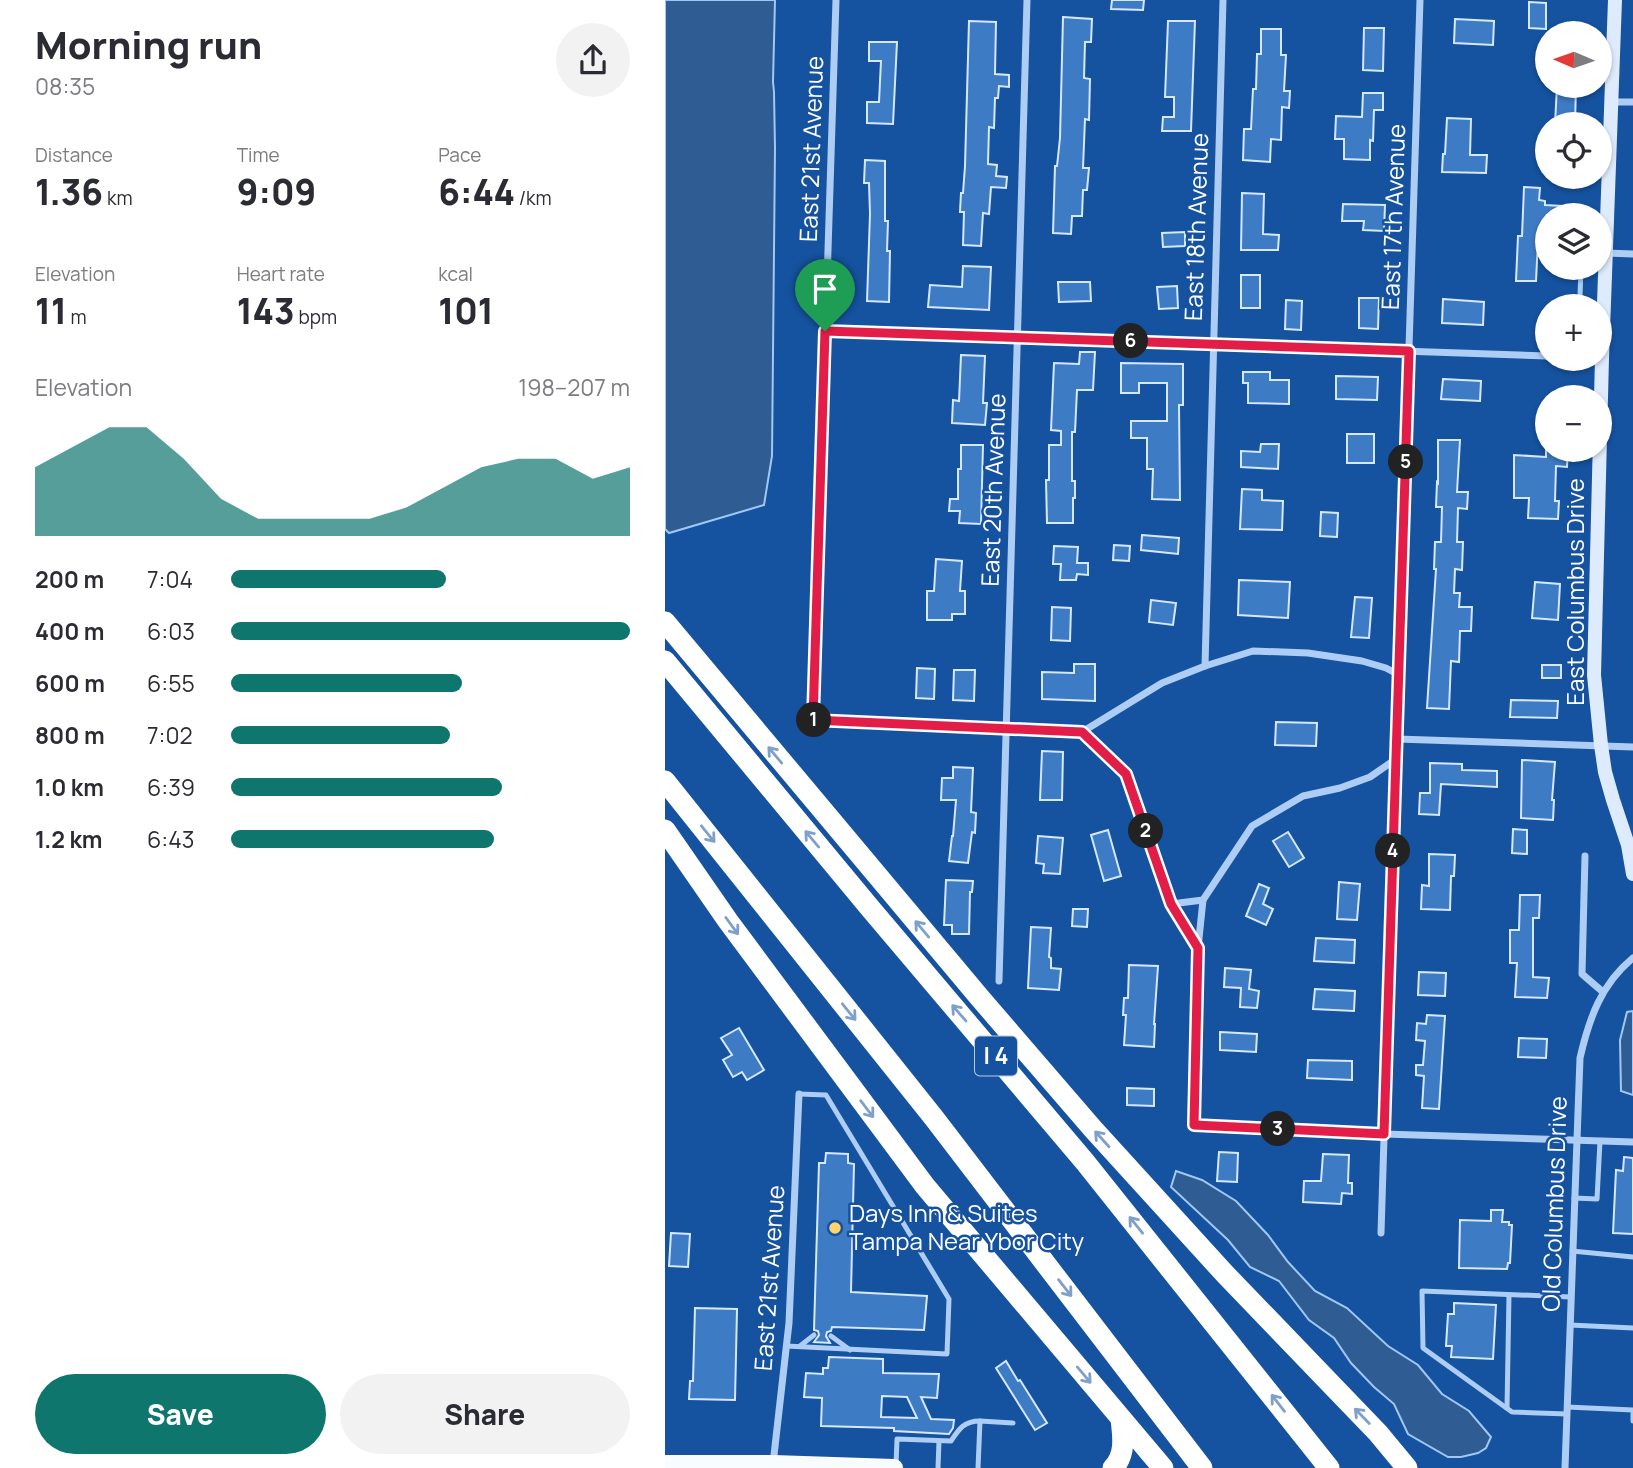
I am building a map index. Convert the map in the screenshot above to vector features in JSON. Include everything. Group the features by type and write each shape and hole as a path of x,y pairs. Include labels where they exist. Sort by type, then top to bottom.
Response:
{"highway":[{"path":"665,622 1093,1129 1225,1274 1378,1433 1407,1468"},
{"name":"I 4","path":"665,661 1085,1162 1325,1462"},
{"path":"665,781 934,1118 1198,1462"},
{"path":"665,830 728,921 925,1186 1163,1468"},
{"path":"1113,1468 1119,1462 1123,1444 1121,1419"}],"main road":[{"name":"East Columbus Drive","path":"1606,203 1615,0"},
{"name":"East Columbus Drive","path":"1601,371 1594,676 1601,745 1612,800 1631,848 1633,874"},
{"path":"665,1464 895,1468"}],"street":[{"name":"East 21st Avenue","path":"836,0 813,720 1006,728"},
{"name":"East 20th Avenue","path":"999,981 1027,0"},
{"name":"East 18th Avenue","path":"1205,666 1223,0"},
{"name":"East 17th Avenue","path":"1381,1233 1420,0"},
{"path":"1611,102 1633,102"},
{"path":"1612,257 1633,254"},
{"path":"825,331 1535,356"},
{"path":"1006,728 1082,732 1162,683 1253,651 1308,653 1362,661 1399,675"},
{"path":"1082,732 1126,774 1171,904 1198,948"},
{"path":"1397,739 1633,747"},
{"path":"1396,759 1370,777 1340,788 1303,796 1252,826 1203,900 1198,948 1194,1125 1633,1142"},
{"path":"1585,856 1582,974 1603,992"},
{"path":"1171,904 1203,900"},
{"name":"Old Columbus Drive","path":"1565,1468 1580,1058 1587,1031 1603,992 1633,958"},
{"name":"East 21st Avenue","path":"773,1466 789,1323 800,1094"}],"lane":[{"path":"786,1346 947,1354 949,1298 826,1095 800,1094"},
{"path":"1574,1198 1597,1199 1600,1141"},
{"path":"1572,1251 1633,1257"},
{"path":"1571,1297 1422,1292 1423,1348 1512,1412 1633,1410 1633,1421"},
{"path":"1507,1408 1510,1295"},
{"path":"1570,1325 1633,1328"},
{"path":"798,1347 814,1335"},
{"path":"831,1336 850,1350"},
{"path":"895,1468 897,1439 951,1441 970,1421 1013,1423"},
{"path":"978,1468 980,1421"},
{"path":"938,1468 939,1441"}],"water":[{"path":"665,0 775,0 772,456 764,505 669,533 665,529"},
{"path":"1633,1011 1633,1095 1621,1091 1620,1040 1627,1012"},
{"path":"1176,1171 1202,1180 1236,1201 1315,1291 1347,1308 1388,1346 1418,1365 1442,1394 1469,1411 1491,1437 1486,1448 1478,1453 1448,1457 1408,1434 1394,1404 1351,1363 1334,1338 1309,1320 1279,1281 1250,1267 1228,1240 1171,1187"}],"building":[{"path":"1112,0 1144,0 1143,10 1111,9"},
{"path":"1529,2 1546,3 1546,21 1535,21 1535,28 1529,28"},
{"path":"1063,17 1092,19 1091,42 1085,42 1084,78 1090,79 1089,120 1085,119 1083,168 1089,168 1087,190 1083,190 1082,216 1072,216 1071,234 1053,233 1055,166 1060,138"},
{"path":"1455,19 1494,21 1493,45 1454,43"},
{"path":"969,21 996,22 995,74 1009,75 1009,87 999,86 998,98 995,98 994,128 989,127 988,164 997,165 996,176 1007,177 1006,188 991,187 989,214 983,213 981,246 963,245 964,212 960,212 965,166"},
{"path":"1168,21 1195,21 1191,131 1162,131 1163,117 1174,117 1174,97 1165,97"},
{"path":"1364,28 1384,28 1383,71 1363,70"},
{"path":"1261,29 1281,29 1281,55 1286,55 1284,91 1290,91 1289,108 1282,107 1281,140 1271,139 1270,162 1243,160 1244,129 1251,129 1257,54 1261,54"},
{"path":"869,42 897,42 893,124 867,123 867,102 879,102 881,61 869,61"},
{"path":"1363,93 1383,93 1383,110 1374,110 1370,160 1344,159 1344,139 1335,139 1336,116 1362,117"},
{"path":"1556,98 1576,98 1575,112 1556,112"},
{"path":"1447,118 1471,119 1470,155 1487,155 1486,173 1442,172"},
{"path":"865,160 885,161 885,221 888,221 887,251 890,251 889,302 867,301 870,214 869,183 864,183"},
{"path":"1524,187 1540,189 1539,200 1545,203 1535,203 1536,281 1516,281 1518,236 1522,236"},
{"path":"1242,193 1264,194 1263,234 1279,235 1278,250 1241,250"},
{"path":"1343,204 1385,205 1384,231 1363,230 1364,221 1342,221"},
{"path":"1185,232 1185,246 1163,247 1162,233"},
{"path":"963,266 991,267 989,310 928,307 930,285 962,287"},
{"path":"1241,275 1260,275 1260,308 1241,308"},
{"path":"1058,282 1090,282 1091,301 1059,302"},
{"path":"1177,286 1178,308 1159,309 1157,287"},
{"path":"1359,298 1379,298 1378,329 1359,328"},
{"path":"1443,299 1484,302 1483,325 1442,323"},
{"path":"1286,300 1302,301 1301,330 1285,329"},
{"path":"1080,352 1095,352 1093,390 1077,390 1075,432 1072,432 1072,481 1075,481 1073,523 1047,523 1046,480 1049,480 1049,445 1061,445 1061,431 1051,430 1054,363 1079,364"},
{"path":"961,355 985,356 985,425 952,423 953,400 959,401"},
{"path":"1121,363 1183,364 1183,405 1179,405 1180,500 1152,499 1153,469 1147,469 1147,438 1131,438 1131,421 1167,421 1167,383 1139,383 1139,393 1121,393"},
{"path":"1243,372 1270,372 1270,380 1289,380 1289,404 1248,403 1248,383 1243,383"},
{"path":"1336,376 1378,377 1377,400 1336,399"},
{"path":"1443,379 1481,381 1480,401 1441,399"},
{"path":"1347,434 1374,434 1374,463 1347,463"},
{"path":"1438,440 1460,440 1457,492 1468,492 1467,509 1458,508 1457,542 1463,542 1462,570 1455,569 1454,593 1460,593 1459,607 1472,607 1471,631 1460,631 1459,662 1451,661 1449,709 1427,708 1436,569 1435,542 1441,542 1442,507 1436,507"},
{"path":"1261,444 1279,444 1278,469 1241,467 1241,451 1260,452"},
{"path":"961,445 983,445 981,524 959,523 960,511 949,511 950,499 958,499"},
{"path":"1514,455 1535,456 1535,462 1567,462 1567,467 1556,466 1555,501 1559,501 1558,519 1528,518 1529,498 1514,498"},
{"path":"1242,489 1262,490 1262,500 1283,501 1282,530 1240,529"},
{"path":"1321,512 1338,513 1337,537 1320,536"},
{"path":"1142,535 1179,538 1178,554 1141,550"},
{"path":"1114,545 1130,546 1129,561 1113,560"},
{"path":"1054,546 1078,547 1077,563 1088,563 1088,575 1077,574 1076,580 1060,580 1061,564 1053,564"},
{"path":"936,559 962,561 960,591 965,591 965,614 952,614 952,620 927,620 927,591 934,591"},
{"path":"1239,580 1290,582 1288,618 1238,615"},
{"path":"1535,582 1560,584 1558,620 1532,618"},
{"path":"1355,597 1372,598 1369,638 1351,637"},
{"path":"1151,600 1176,603 1173,625 1149,622"},
{"path":"1052,607 1071,608 1070,641 1051,640"},
{"path":"1074,664 1095,664 1095,701 1042,699 1042,672 1074,673"},
{"path":"1542,665 1561,665 1561,678 1542,678"},
{"path":"917,668 935,669 934,699 916,698"},
{"path":"954,670 975,670 974,701 953,700"},
{"path":"1511,700 1558,701 1557,718 1510,717"},
{"path":"1276,722 1317,723 1316,746 1275,745"},
{"path":"1042,751 1063,752 1062,800 1040,800"},
{"path":"1522,760 1555,762 1553,820 1521,818"},
{"path":"1430,763 1462,764 1462,770 1497,771 1497,787 1441,784 1439,815 1419,814 1420,793 1430,793"},
{"path":"953,767 973,768 971,812 976,813 975,833 972,832 968,863 949,861 956,800 941,800 942,778 953,778"},
{"path":"1513,829 1527,830 1527,854 1512,853"},
{"path":"1108,830 1121,876 1104,881 1091,835"},
{"path":"1288,832 1304,858 1289,867 1273,841"},
{"path":"1038,836 1063,838 1060,874 1043,873 1044,864 1036,863"},
{"path":"1429,854 1455,855 1450,910 1421,909 1422,885 1429,886"},
{"path":"946,880 973,881 970,892 969,934 952,934 952,925 944,925"},
{"path":"1339,882 1360,884 1357,920 1337,919"},
{"path":"1259,884 1269,888 1263,904 1273,909 1266,925 1246,916"},
{"path":"1520,895 1540,895 1539,918 1533,918 1533,977 1549,978 1547,998 1515,997 1517,963 1510,963 1510,930 1519,930"},
{"path":"1073,909 1088,909 1087,927 1072,926"},
{"path":"1031,927 1051,928 1049,957 1051,968 1061,969 1059,990 1028,988"},
{"path":"1316,938 1355,940 1354,963 1314,961"},
{"path":"1129,965 1158,966 1154,1047 1124,1045 1124,998 1128,998"},
{"path":"1225,968 1251,970 1249,989 1259,991 1257,1008 1240,1007 1241,988 1224,987"},
{"path":"1419,972 1446,973 1445,996 1418,995"},
{"path":"1315,989 1355,991 1354,1011 1313,1009"},
{"path":"1427,1015 1445,1016 1439,1109 1422,1108 1424,1076 1416,1075 1416,1065 1423,1065 1425,1041 1416,1040 1417,1023 1426,1024"},
{"path":"739,1028 764,1070 747,1080 742,1072 733,1077 723,1060 732,1055 721,1038"},
{"path":"1220,1032 1257,1034 1256,1052 1220,1050"},
{"path":"1519,1038 1547,1039 1546,1058 1518,1057"},
{"path":"1308,1060 1352,1061 1352,1080 1307,1078"},
{"path":"1127,1088 1154,1089 1154,1106 1127,1105"},
{"path":"1219,1152 1238,1153 1237,1182 1217,1181"},
{"name":"Days Inn & Suites Tampa Near Ybor City","path":"826,1153 848,1154 848,1163 854,1164 851,1292 927,1296 924,1330 832,1327 826,1336 830,1343 814,1342 819,1335 818,1331 814,1330 819,1163 825,1163"},
{"path":"1323,1154 1349,1155 1348,1183 1352,1183 1352,1194 1342,1193 1341,1204 1303,1202 1304,1181 1321,1181"},
{"path":"1624,1157 1633,1158 1633,1234 1613,1233 1616,1170 1623,1171"},
{"path":"1491,1210 1503,1210 1502,1222 1512,1225 1510,1263 1507,1269 1459,1268 1460,1220 1491,1221"},
{"path":"671,1233 690,1234 688,1267 669,1266"},
{"path":"1454,1303 1496,1305 1493,1359 1451,1357 1452,1346 1446,1346 1448,1314 1454,1314"},
{"path":"695,1308 737,1309 735,1400 689,1399 690,1381 693,1381"},
{"path":"829,1357 883,1359 883,1373 939,1374 937,1398 921,1397 931,1419 954,1420 953,1428 949,1434 894,1431 894,1428 821,1426 822,1398 804,1397 806,1373 823,1374 823,1368 828,1368","holes":["882,1396 907,1397 917,1418 881,1417"]},
{"path":"1006,1361 1047,1423 1035,1430 996,1368"}],"place":[{"name":"Days Inn & Suites Tampa Near Ybor City","path":"835,1228"}],"route":[{"path":"825,331 1409,351 1384,1134 1194,1125 1198,948 1171,904 1126,774 1082,732 813,720 825,331"}]}
